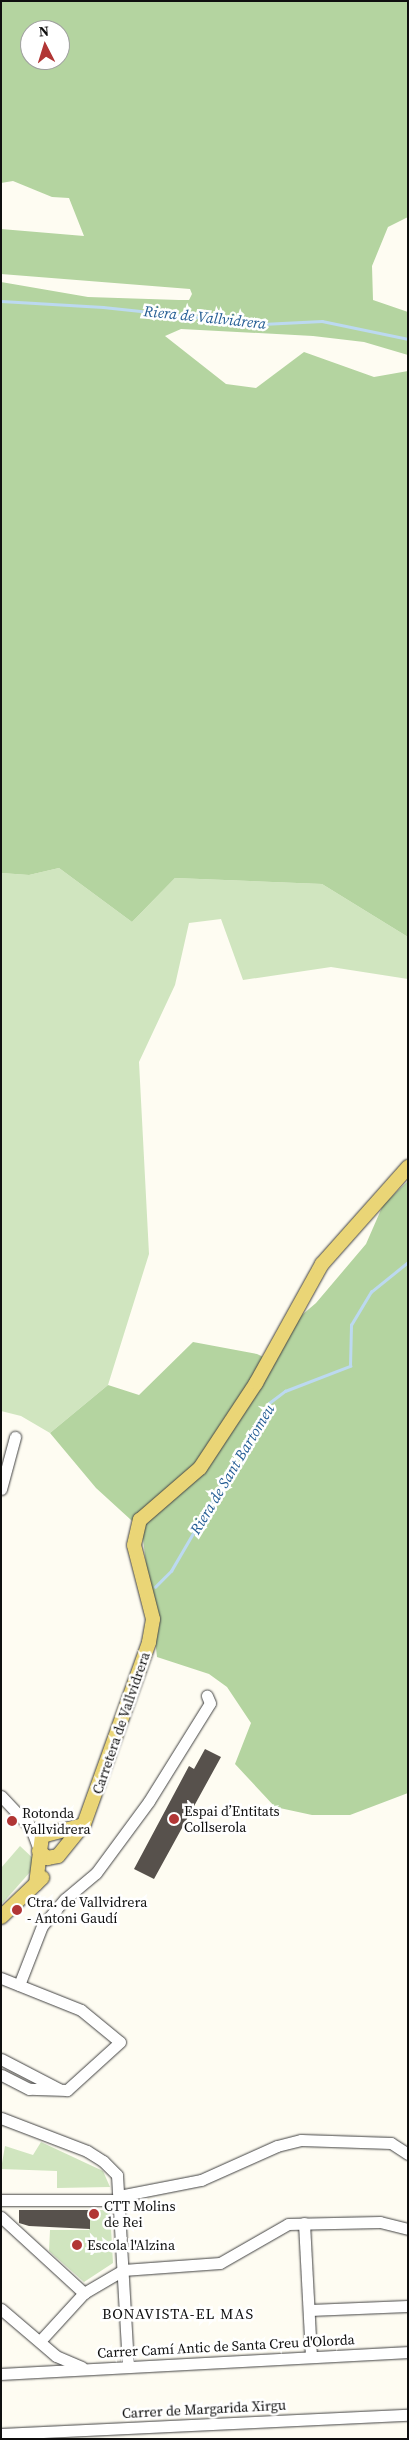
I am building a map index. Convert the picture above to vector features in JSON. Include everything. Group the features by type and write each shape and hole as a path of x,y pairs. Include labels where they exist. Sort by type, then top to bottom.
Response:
{"main road":[{"name":"Carretera de Vallvidrera","path":"59,1855 84,1824 150,1642 153,1620 134,1545 140,1520 200,1468 256,1383 322,1264 408,1167"},
{"path":"36,1884 39,1840 51,1833 72,1831 84,1824"},
{"path":"1,1917 36,1884 59,1855 62,1839 51,1833"},
{"path":"38,1849 47,1858 59,1855"}],"street":[{"path":"1,1489 15,1437"},
{"path":"19,1985 42,1926 65,1899 96,1873 130,1822 149,1801 210,1703 207,1696"},
{"path":"1,1796 31,1828 38,1849"},
{"path":"31,1828 51,1833"},
{"path":"1,1978 81,2010 120,2042 78,2084 63,2090 29,2089 1,2075"},
{"path":"1,2059 38,2080 63,2090"},
{"path":"29,2089 38,2080"},
{"path":"1,2118 103,2161 117,2175 120,2198 128,2365"},
{"path":"1,2200 120,2198 201,2180 277,2146 301,2140 391,2143 408,2154"},
{"path":"1,2218 84,2292"},
{"path":"40,2342 84,2292 123,2270 220,2262 235,2257 277,2228 304,2223 380,2222 408,2229"},
{"path":"304,2223 311,2356"},
{"path":"309,2310 408,2306"},
{"path":"1,2309 56,2356 86,2368"},
{"name":"Carrer Camí Antic de Santa Creu d'Olorda","path":"1,2374 128,2365 408,2352"},
{"path":"46,2372 56,2356"},
{"name":"Carrer de Margarida Xirgu","path":"1,2434 408,2415"}],"green space":[{"path":"1,1 408,1 408,217 388,227 372,266 373,300 408,312 408,355 364,342 313,336 181,329 165,336 226,384 256,388 304,352 374,377 408,371 408,937 322,884 175,878 132,922 59,868 29,875 1,873 1,282 88,297 189,300 192,294 190,289 1,274 1,229 84,236 69,198 52,197 13,181 1,183"},
{"path":"59,868 132,922 175,878 322,884 408,937 408,979 331,967 243,980 221,919 189,923 175,985 139,1062 149,1254 108,1385 50,1433 21,1416 1,1411 1,873 29,875"},
{"path":"408,1181 408,1793 350,1815 312,1815 275,1807 235,1764 251,1723 227,1687 209,1674 157,1657 142,1530 96,1488 50,1433 108,1385 139,1395 193,1342 257,1354 274,1362 296,1320 316,1303 366,1244 383,1205"},
{"path":"20,1846 38,1863 1,1905 1,1868"},
{"path":"41,2142 103,2171 110,2187 57,2188 57,2171 1,2169 5,2146 33,2155"},
{"path":"90,2210 110,2210 113,2263 84,2282 49,2251 50,2230 89,2230"}],"building":[{"name":"Espai d’Entitats Collserola","path":"205,1749 221,1757 154,1879 134,1869 189,1766 194,1769"},
{"name":"Escola l'Alzina","path":"19,2210 90,2210 90,2229 29,2226 19,2223"}],"waterway":[{"name":"Riera de Vallvidrera","path":"1,301 103,307 262,324 322,321 408,339"},
{"name":"Riera de Sant Bartomeu","path":"155,1587 171,1571 269,1403 285,1391 350,1366 351,1325 371,1292 408,1262"}],"place":[{"name":"Espai d’Entitats Collserola","path":"174,1819"},
{"name":"Rotonda Vallvidrera","path":"12,1821"},
{"name":"Ctra. de Vallvidrera - Antoni Gaudí","path":"17,1910"},
{"name":"CTT Molins de Rei","path":"94,2214"},
{"name":"Escola l'Alzina","path":"77,2245"}],"district":[{"name":"BONAVISTA-EL MAS","path":"178,2314"}]}
